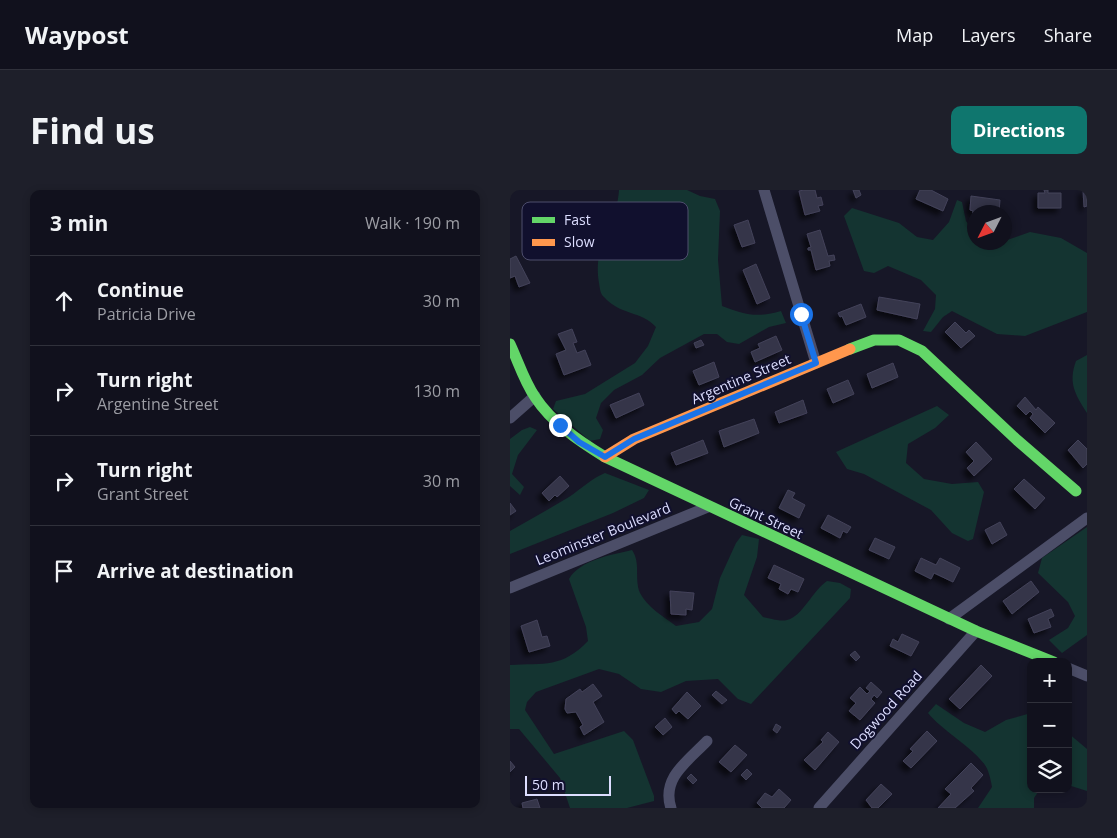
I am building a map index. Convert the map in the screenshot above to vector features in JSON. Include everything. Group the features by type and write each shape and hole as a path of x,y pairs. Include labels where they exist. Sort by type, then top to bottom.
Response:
{"street":[{"path":"764,190 816,363"},
{"name":"Argentine Street","path":"605,457 634,439 816,363 874,340 899,340 922,350 1017,440 1076,491"},
{"name":"Grant Street","path":"510,344 535,396 560,425 579,442 605,457 708,507 976,632 1044,658"},
{"path":"510,418 535,396"},
{"name":"Leominster Boulevard","path":"510,588 708,507"},
{"path":"949,619 1087,518"},
{"name":"Dogwood Road","path":"819,808 976,632"},
{"path":"1072,670 1087,676"},
{"path":"671,808 668,799 671,779 707,741"}],"green space":[{"path":"619,190 687,190 700,196 715,199 720,211 718,260 722,306 738,312 758,315 781,311 786,323 769,327 739,344 727,342 717,334 704,334 660,358 642,375 614,390 601,403 596,418 603,430 600,439 590,441 553,409 556,401 585,394 635,363 648,346 656,327 644,318 610,303 603,296 599,283 599,260 688,260 688,202 617,202"},
{"path":"957,200 962,202 967,222 967,250 1012,250 1012,238 1030,232 1061,238 1087,253 1087,312 1025,336 997,334 952,311 943,317 931,332 923,331 935,309 936,295 921,280 888,266 874,273 864,271 844,216 852,208 899,223 917,237 933,240 949,222"},
{"path":"1087,355 1087,413 1076,394 1073,376 1076,361"},
{"path":"937,406 949,415 935,428 908,444 906,463 924,479 952,484 978,482 984,492 973,539 968,541 952,533 931,510 864,474 847,469 836,452"},
{"path":"530,427 537,430 518,455 512,474 524,487 520,495 510,486 510,439 522,430"},
{"path":"605,473 649,490 644,498 613,513 510,554 510,531 569,497"},
{"path":"1087,527 1087,635 1062,653 1049,640 1068,628 1075,616 1068,602 1038,573 1042,558"},
{"path":"742,535 759,539 757,557 744,595 763,617 781,621 792,618 803,609 817,590 827,581 840,583 851,589 850,598 751,704 738,699 718,679 686,681 661,692 641,689 619,674 599,669 536,692 527,702 525,710 554,754 624,731 633,740 654,796 654,801 627,808 570,808 560,778 519,729 510,729 510,665 543,664 561,660 579,650 588,641 586,627 569,579 588,563 606,556 632,550 637,565 638,587 647,603 676,626 699,622 712,609 720,578 736,543"},
{"path":"936,704 964,723 985,732 1006,720 1027,714 1027,793 1037,793 1034,798 1034,808 978,808 992,787 988,771 970,749 942,727 928,713"},
{"path":"1072,736 1087,749 1087,791 1072,786"}],"building":[{"path":"815,190 817,198 821,197 823,205 818,206 820,211 805,215 799,191"},
{"path":"853,190 859,190 861,195 856,198"},
{"path":"920,190 931,190 948,199 943,211 916,199"},
{"path":"1044,190 1048,190 1048,193 1061,193 1061,208 1038,208 1038,193 1045,193"},
{"path":"1083,190 1087,190 1087,206 1084,207"},
{"path":"971,196 1000,200 1000,205 970,205"},
{"path":"748,220 755,243 742,247 734,225"},
{"path":"820,230 828,256 834,255 835,260 829,261 830,266 816,270 811,250 808,250 811,247 807,234"},
{"path":"516,256 530,283 519,287 515,276 510,278 510,259"},
{"path":"756,264 770,298 757,304 743,270"},
{"path":"879,297 920,304 917,319 877,310"},
{"path":"861,304 866,317 846,325 842,316 840,317 838,313"},
{"path":"955,322 966,333 969,330 975,336 961,348 945,332"},
{"path":"572,329 577,342 573,343 577,353 585,350 591,365 564,375 556,354 566,350 558,334"},
{"path":"776,336 782,350 755,362 751,352 760,348 758,344"},
{"path":"701,340 704,345 696,348 694,343"},
{"path":"714,362 719,377 699,385 693,371"},
{"path":"893,363 898,377 872,388 867,374"},
{"path":"848,380 854,394 833,403 827,389"},
{"path":"639,393 644,405 616,418 610,405"},
{"path":"1025,397 1036,410 1038,407 1055,423 1045,433 1030,418 1033,414 1030,411 1026,415 1017,406"},
{"path":"803,400 807,413 779,423 775,412"},
{"path":"754,419 759,433 724,447 719,431"},
{"path":"703,440 708,453 676,465 671,453"},
{"path":"1078,440 1087,449 1087,464 1083,468 1068,450"},
{"path":"976,442 992,459 974,476 967,468 974,461 966,452"},
{"path":"560,476 569,486 557,497 555,495 549,501 542,493"},
{"path":"1024,479 1045,498 1035,509 1014,489"},
{"path":"788,490 795,493 792,498 805,505 799,518 779,508"},
{"path":"510,503 516,511 510,515"},
{"path":"828,515 851,527 847,533 843,531 840,538 821,528"},
{"path":"1000,522 1007,535 992,544 985,530"},
{"path":"875,538 895,547 889,559 869,550"},
{"path":"921,558 936,565 940,558 960,568 953,582 934,573 931,579 915,571"},
{"path":"774,565 804,579 798,592 791,589 788,594 779,589 781,584 768,578"},
{"path":"1031,581 1039,592 1012,614 1003,601"},
{"path":"670,591 694,593 692,610 686,609 686,615 671,614"},
{"path":"1051,609 1054,616 1048,619 1051,627 1034,633 1028,619"},
{"path":"537,620 542,637 547,636 550,646 529,652 521,626"},
{"path":"902,634 919,642 911,656 890,646 893,639 898,642"},
{"path":"855,651 860,657 856,661 850,655"},
{"path":"981,665 992,676 960,709 949,699"},
{"path":"871,682 882,692 877,698 874,695 871,699 875,703 860,720 849,711 856,703 850,698 860,687 867,694 870,691 866,688"},
{"path":"593,684 602,696 593,702 604,722 584,735 580,727 583,725 576,712 567,713 565,709 566,699 580,689 582,692"},
{"path":"716,691 727,700 722,704 712,695"},
{"path":"687,692 701,706 688,719 679,711 676,714 672,709"},
{"path":"665,718 672,727 663,735 655,727"},
{"path":"776,724 781,727 777,733 773,730"},
{"path":"927,731 937,741 911,768 903,761 913,751 910,749"},
{"path":"828,732 839,742 815,770 804,760 823,742 821,740"},
{"path":"735,745 747,755 731,772 719,762"},
{"path":"510,761 515,767 510,772"},
{"path":"971,763 983,775 971,788 974,791 955,808 938,808 951,794 945,789"},
{"path":"747,769 752,774 746,780 741,775"},
{"path":"691,774 697,780 693,784 687,778"},
{"path":"881,784 892,794 878,808 872,808 866,800"},
{"path":"779,789 791,800 784,808 762,808 757,803 765,793 772,797"},
{"path":"537,799 540,808 523,808 522,803"}],"traffic: fast":[{"path":"850,349 874,340 899,340 922,351 1017,440 1076,491"},
{"path":"510,344 535,397 549,415 585,445 605,457 976,631 1044,658"}],"traffic: slow":[{"path":"605,457 634,439 850,349"}],"route":[{"path":"560,425 579,442 605,457 616,448 634,439 816,363 801,314"}]}
